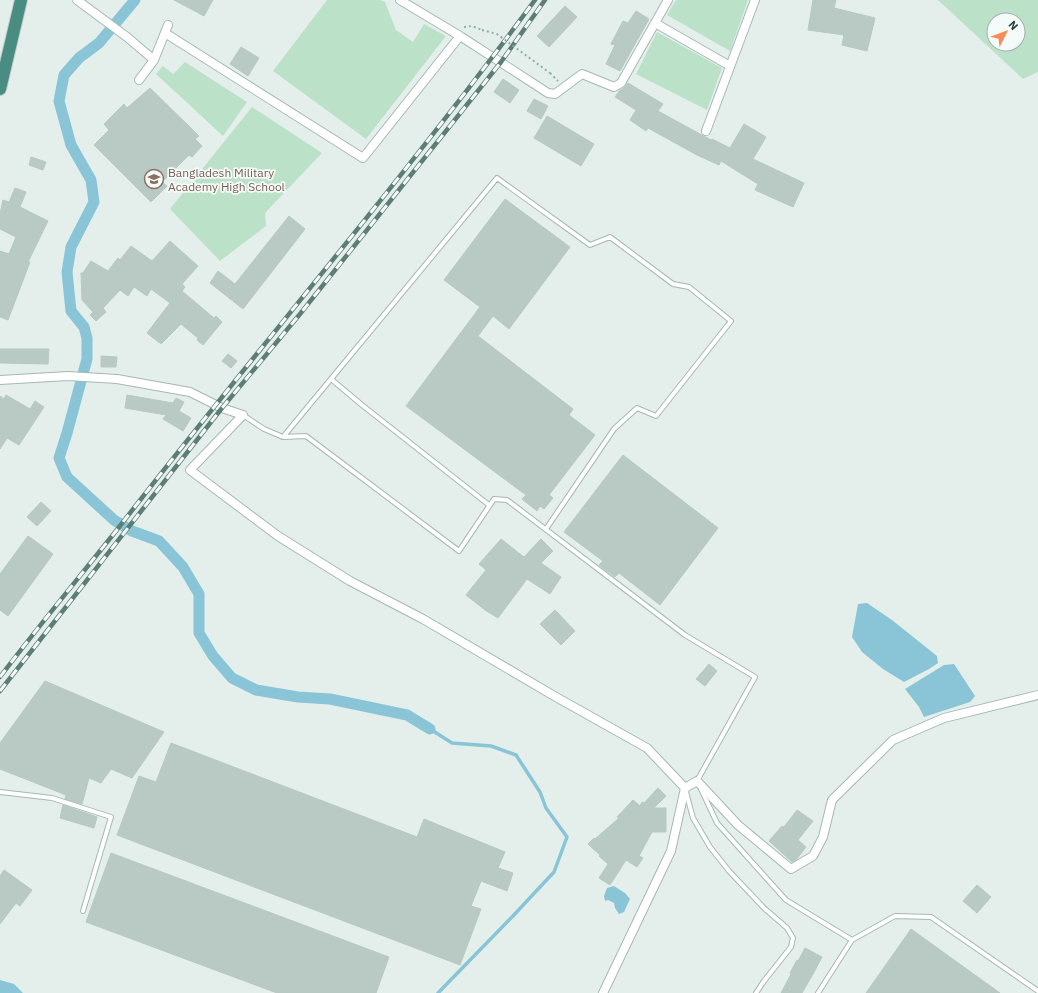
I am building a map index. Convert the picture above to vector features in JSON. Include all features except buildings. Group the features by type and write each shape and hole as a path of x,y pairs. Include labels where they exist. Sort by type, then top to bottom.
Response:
{"highway":[{"path":"0,89 21,0"}],"street":[{"path":"77,0 127,37 154,60"},
{"path":"400,0 460,36 548,93 555,94 582,74 614,87 621,83 668,0"},
{"path":"706,131 755,0"},
{"path":"654,23 730,66"},
{"path":"139,80 154,60 168,25"},
{"path":"165,33 362,158 460,36"},
{"path":"0,380 68,376 117,379 190,392 222,408 243,415 190,470 278,536 350,581 423,619 556,697 647,748 685,788"},
{"path":"603,993 671,851 685,788 697,781 738,825 792,869 813,856 823,837 832,800 893,740 944,718 1038,695"}],"lane":[{"path":"283,437 497,178 590,245 610,237 673,284 689,287 731,321 656,416 637,408 614,429 546,529"},
{"path":"331,379 489,505"},
{"path":"243,415 264,429 283,437 306,436 459,551 494,499 507,500 686,635 755,677 697,781 716,823 786,900 852,940"},
{"path":"685,788 693,818 710,847 729,871 764,908 787,928 793,938 791,947 756,993"},
{"path":"0,792 52,798 110,817 83,911"},
{"path":"818,993 852,940 895,916 931,916 1038,991"}],"path":[{"path":"482,30 497,34 550,73"}],"green space":[{"path":"327,0 380,0 385,2 396,30 413,42 424,24 446,36 366,139 273,71"},
{"path":"676,0 748,0 730,51 667,15"},
{"path":"938,0 1038,0 1038,72 1023,79 994,52 1026,52 1026,12 986,12 986,45"},
{"path":"657,32 722,68 707,110 636,74"},
{"path":"185,62 247,102 223,136 156,74 163,66 173,74"},
{"path":"252,107 322,153 265,213 266,226 220,261 170,209"}],"water":[{"path":"867,603 892,620 937,656 938,663 904,682 883,669 862,652 852,637 858,604"},
{"path":"954,664 975,696 970,702 924,717 919,707 905,689 944,665"},
{"path":"614,886 625,893 630,899 624,912 619,914 614,903 608,900 605,901 604,896 607,888"},
{"path":"0,980 14,984 23,993 0,993"}],"waterway":[{"path":"135,0 99,43 79,58 64,75 59,101 71,145 91,180 94,202 71,247 67,272 71,311 84,327 87,338 87,359 59,458 67,477 114,520 132,531 159,541 183,567 199,594 199,633 213,656 232,678 256,690 298,697 330,699 407,715 430,729"},
{"path":"430,729 452,743 491,746 516,755 540,792 546,808 567,837 554,872 438,993"}],"railway":[{"path":"0,677 28,640 380,201 535,0"},
{"path":"0,691 222,408 300,314 501,62 545,0"}],"place":[{"name":"Bangladesh Military Academy High School","path":"154,179"}]}
